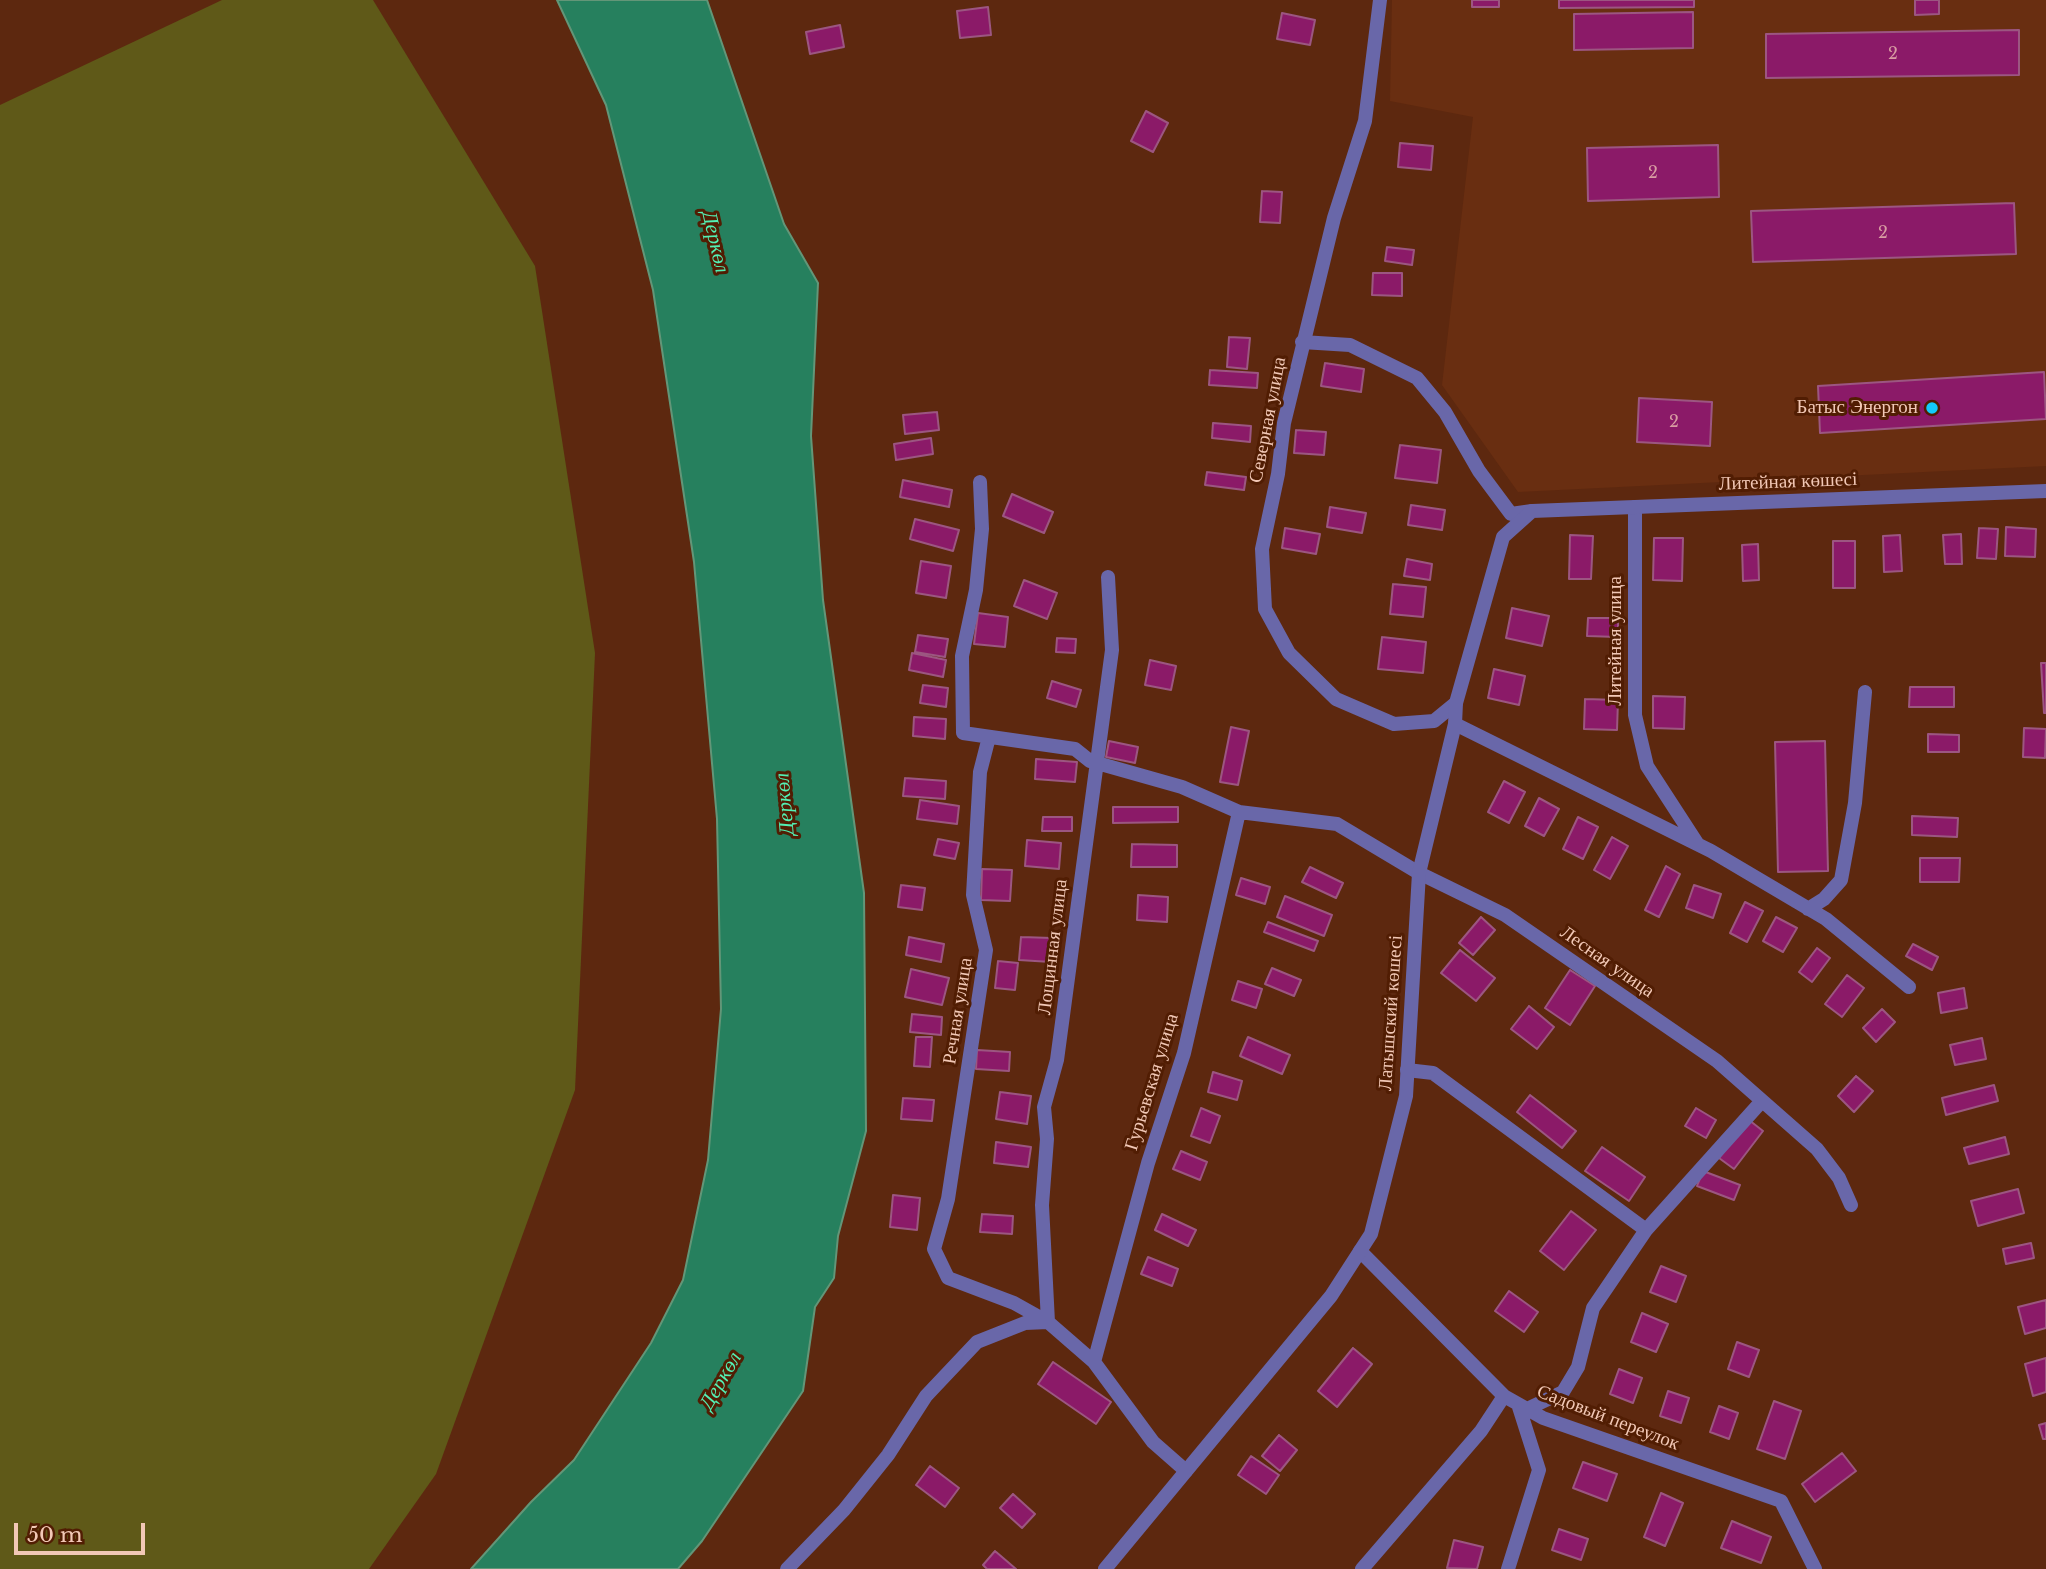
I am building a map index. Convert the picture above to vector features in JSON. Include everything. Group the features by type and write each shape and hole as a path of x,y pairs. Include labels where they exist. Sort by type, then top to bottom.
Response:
{"street":[{"name":"Северная улица","path":"1380,0 1365,121 1334,218 1303,342 1262,550 1265,609 1289,653 1336,699 1394,724 1434,721 1456,703"},
{"name":"Литейная көшесі","path":"1303,342 1350,345 1417,378 1445,412 1479,471 1511,514 2046,491"},
{"name":"Лесная улица","path":"979,482 982,529 976,590 962,656 963,733 1075,749 1095,762 1182,787 1239,812 1337,824 1419,873 1505,915 1717,1061 1817,1149 1839,1178 1851,1205"},
{"name":"Литейная улица","path":"1635,507 1635,715 1647,766 1697,844"},
{"name":"Латышский көшесі","path":"1105,1569 1331,1296 1371,1234 1406,1096 1419,873 1455,724 1456,703 1503,537 1532,511"},
{"name":"Лощинная улица","path":"1048,1322 1042,1205 1047,1139 1044,1107 1060,1035 1112,650 1108,577"},
{"path":"1808,909 1824,899 1841,880 1855,803 1865,692"},
{"name":"Литейная улица","path":"1455,724 1697,844 1826,919 1845,939 1909,987"},
{"name":"Речная улица","path":"989,737 980,772 973,895 986,950 948,1199 934,1249 948,1278 1014,1303 1048,1322"},
{"name":"Гурьевская улица","path":"1094,1362 1148,1163 1184,1053 1239,812"},
{"path":"1407,1070 1433,1073 1646,1230"},
{"path":"1508,1569 1539,1470 1522,1406 1563,1392 1578,1367 1593,1308 1646,1230 1761,1102"},
{"name":"Садовый переулок","path":"1360,1251 1504,1395 1522,1406 1543,1418 1781,1501 1815,1569"},
{"path":"787,1569 844,1510 888,1455 926,1396 977,1342 1025,1323 1048,1322 1094,1362 1153,1442 1186,1471"},
{"path":"1362,1569 1481,1431 1504,1395"}],"shaded area":[{"path":"222,0 373,0 535,266 595,653 575,1090 436,1474 369,1569 0,1569 0,105"},
{"path":"1392,0 2046,0 2046,466 1518,492 1442,385 1473,117 1390,101"}],"water":[{"name":"Деркөл","path":"557,0 707,0 784,224 818,283 811,436 823,600 864,893 866,1131 838,1236 834,1278 815,1307 803,1391 702,1541 678,1569 471,1569 531,1502 574,1460 651,1343 683,1280 708,1160 721,1009 717,819 694,562 653,290 606,105"}],"building":[{"path":"1472,0 1499,0 1499,7 1472,7"},
{"path":"1559,0 1694,0 1694,7 1559,8"},
{"path":"1915,0 1939,0 1939,14 1915,15"},
{"path":"988,7 991,35 960,38 957,11"},
{"path":"1693,12 1693,48 1574,50 1574,14"},
{"path":"1282,13 1315,20 1310,45 1277,39"},
{"path":"840,25 844,47 810,54 806,32"},
{"path":"2019,30 2019,75 1766,78 1766,34"},
{"path":"1146,111 1168,123 1153,152 1131,141"},
{"path":"1400,143 1433,146 1431,170 1398,167"},
{"path":"1718,145 1719,197 1588,201 1587,148"},
{"path":"1262,191 1282,192 1280,223 1260,222"},
{"path":"2014,203 2016,254 1753,262 1751,211"},
{"path":"1387,247 1414,250 1412,265 1385,261"},
{"path":"1373,273 1402,273 1402,296 1372,295"},
{"path":"1229,337 1250,338 1247,369 1227,367"},
{"path":"1325,363 1364,369 1361,392 1321,386"},
{"path":"1210,370 1258,373 1257,388 1209,385"},
{"name":"Батыс Энергон","path":"2044,372 2046,419 1820,433 1818,386"},
{"path":"1639,398 1712,402 1710,446 1637,442"},
{"path":"937,412 939,430 905,434 903,415"},
{"path":"1213,423 1251,426 1250,442 1212,438"},
{"path":"1296,430 1326,432 1324,455 1294,453"},
{"path":"931,438 933,454 896,460 894,444"},
{"path":"1400,445 1441,450 1437,483 1395,478"},
{"path":"1207,472 1246,477 1244,490 1205,485"},
{"path":"903,480 952,490 949,507 900,497"},
{"path":"1012,494 1053,512 1044,533 1003,516"},
{"path":"1411,505 1445,510 1442,530 1408,525"},
{"path":"1330,507 1366,513 1362,533 1327,527"},
{"path":"915,519 959,530 953,551 910,539"},
{"path":"2006,527 2036,529 2035,557 2005,556"},
{"path":"1285,528 1320,534 1316,554 1282,548"},
{"path":"1979,528 1998,529 1996,559 1977,558"},
{"path":"1961,534 1962,564 1945,564 1943,535"},
{"path":"1570,535 1593,536 1591,579 1569,579"},
{"path":"1900,535 1902,571 1884,572 1883,536"},
{"path":"1654,538 1683,538 1682,581 1653,580"},
{"path":"1833,541 1855,541 1855,588 1833,588"},
{"path":"1758,544 1759,580 1743,581 1742,545"},
{"path":"1407,559 1432,564 1430,580 1404,576"},
{"path":"921,561 951,566 946,598 916,593"},
{"path":"1024,580 1057,593 1047,619 1014,606"},
{"path":"1393,584 1426,587 1423,617 1390,614"},
{"path":"1512,608 1549,616 1542,646 1506,638"},
{"path":"978,613 1008,617 1005,647 974,644"},
{"path":"1588,618 1618,618 1618,637 1587,636"},
{"path":"918,635 948,639 945,657 915,652"},
{"path":"1382,637 1426,642 1423,673 1378,669"},
{"path":"1057,638 1076,639 1075,653 1056,652"},
{"path":"912,653 946,660 943,677 909,670"},
{"path":"1150,660 1176,666 1171,690 1145,685"},
{"path":"2041,663 2046,663 2046,713 2044,713"},
{"path":"1494,669 1525,676 1519,705 1488,698"},
{"path":"1052,681 1081,690 1076,707 1047,698"},
{"path":"923,685 948,688 946,707 920,703"},
{"path":"1910,687 1954,687 1954,707 1909,707"},
{"path":"1653,696 1685,697 1684,729 1653,728"},
{"path":"1585,699 1618,700 1617,730 1584,729"},
{"path":"914,717 946,719 945,739 913,736"},
{"path":"1231,727 1249,731 1238,785 1220,782"},
{"path":"2024,728 2046,729 2045,758 2023,757"},
{"path":"1928,734 1959,735 1959,752 1928,752"},
{"path":"1109,741 1138,747 1135,763 1106,757"},
{"path":"1825,741 1828,871 1778,872 1775,742"},
{"path":"1036,759 1077,762 1075,782 1035,779"},
{"path":"905,778 946,781 945,799 903,796"},
{"path":"1504,781 1525,792 1509,823 1488,812"},
{"path":"1539,798 1559,809 1544,836 1525,826"},
{"path":"920,800 959,806 957,824 917,819"},
{"path":"1113,807 1178,807 1178,822 1113,823"},
{"path":"1912,816 1958,818 1957,837 1912,835"},
{"path":"1043,817 1072,817 1072,831 1042,831"},
{"path":"1578,817 1598,827 1583,859 1563,849"},
{"path":"1612,837 1628,846 1610,879 1594,870"},
{"path":"938,839 959,843 955,859 934,855"},
{"path":"1027,840 1061,843 1059,869 1025,866"},
{"path":"1132,844 1177,845 1177,867 1131,867"},
{"path":"1920,858 1960,858 1959,882 1920,882"},
{"path":"1666,866 1680,874 1659,917 1645,910"},
{"path":"1310,867 1343,883 1336,898 1302,882"},
{"path":"982,869 1012,870 1010,901 981,900"},
{"path":"1241,878 1270,887 1265,904 1236,895"},
{"path":"901,885 925,888 922,910 898,907"},
{"path":"1694,885 1721,894 1713,918 1686,908"},
{"path":"1138,895 1168,897 1167,922 1137,920"},
{"path":"1285,896 1332,915 1324,936 1277,917"},
{"path":"1745,902 1763,911 1747,942 1730,933"},
{"path":"1481,917 1495,930 1473,955 1459,943"},
{"path":"1776,917 1797,928 1783,952 1763,941"},
{"path":"1268,922 1318,941 1314,951 1264,932"},
{"path":"909,937 944,944 941,962 906,955"},
{"path":"1021,937 1052,938 1051,962 1019,960"},
{"path":"1913,944 1938,957 1932,970 1906,956"},
{"path":"1817,948 1830,958 1812,982 1799,972"},
{"path":"1460,950 1495,978 1476,1001 1441,973"},
{"path":"998,961 1018,963 1015,990 995,988"},
{"path":"1272,968 1301,980 1294,996 1265,984"},
{"path":"911,969 949,978 942,1005 905,997"},
{"path":"1570,970 1595,986 1570,1025 1545,1008"},
{"path":"1847,975 1864,988 1842,1017 1825,1004"},
{"path":"1238,981 1262,989 1256,1008 1232,1000"},
{"path":"1964,988 1967,1008 1941,1013 1938,993"},
{"path":"1529,1006 1554,1027 1537,1049 1511,1029"},
{"path":"1882,1009 1895,1022 1876,1042 1863,1028"},
{"path":"912,1014 942,1017 941,1035 910,1032"},
{"path":"916,1037 932,1037 930,1067 914,1066"},
{"path":"1248,1037 1290,1055 1282,1074 1240,1056"},
{"path":"1982,1038 1986,1059 1955,1065 1950,1045"},
{"path":"977,1050 1010,1052 1009,1071 976,1069"},
{"path":"1213,1072 1242,1081 1237,1100 1208,1092"},
{"path":"1856,1076 1873,1091 1854,1112 1838,1096"},
{"path":"1994,1085 1998,1101 1946,1115 1942,1098"},
{"path":"1000,1092 1031,1096 1027,1124 996,1119"},
{"path":"1530,1095 1576,1131 1562,1148 1517,1112"},
{"path":"903,1098 934,1100 932,1121 901,1119"},
{"path":"1201,1108 1220,1116 1210,1143 1191,1136"},
{"path":"1696,1108 1716,1120 1706,1138 1685,1126"},
{"path":"1749,1120 1763,1131 1734,1169 1719,1158"},
{"path":"2005,1137 2009,1154 1969,1164 1964,1148"},
{"path":"996,1142 1031,1147 1028,1167 994,1163"},
{"path":"1602,1147 1645,1177 1629,1201 1585,1171"},
{"path":"1181,1151 1207,1162 1200,1180 1173,1169"},
{"path":"1703,1171 1740,1185 1734,1200 1697,1186"},
{"path":"2018,1189 2024,1213 1978,1226 1971,1201"},
{"path":"893,1195 920,1198 917,1230 890,1227"},
{"path":"1571,1211 1596,1230 1564,1270 1540,1251"},
{"path":"982,1214 1013,1216 1012,1234 980,1232"},
{"path":"1162,1214 1196,1230 1188,1246 1155,1230"},
{"path":"2031,1243 2034,1258 2006,1264 2003,1249"},
{"path":"1148,1257 1178,1269 1172,1286 1141,1274"},
{"path":"1661,1266 1686,1276 1676,1302 1650,1292"},
{"path":"1509,1291 1538,1312 1524,1332 1495,1311"},
{"path":"2046,1300 2046,1328 2025,1334 2018,1307"},
{"path":"1642,1313 1668,1324 1656,1352 1631,1342"},
{"path":"1737,1342 1759,1350 1749,1377 1728,1369"},
{"path":"1353,1348 1372,1364 1337,1407 1318,1391"},
{"path":"2046,1358 2046,1392 2033,1396 2025,1364"},
{"path":"1053,1362 1111,1402 1096,1424 1038,1384"},
{"path":"1619,1369 1642,1378 1633,1403 1610,1394"},
{"path":"1668,1391 1689,1398 1681,1423 1660,1416"},
{"path":"1774,1401 1801,1411 1785,1459 1757,1449"},
{"path":"1719,1406 1738,1413 1729,1439 1710,1432"},
{"path":"2046,1423 2046,1439 2043,1439 2039,1425"},
{"path":"1279,1435 1297,1450 1280,1471 1262,1456"},
{"path":"1842,1453 1856,1471 1815,1502 1802,1484"},
{"path":"1251,1456 1279,1475 1266,1494 1238,1475"},
{"path":"1583,1462 1617,1474 1607,1501 1573,1488"},
{"path":"930,1466 959,1488 945,1507 916,1485"},
{"path":"1661,1493 1683,1503 1665,1546 1644,1537"},
{"path":"1013,1494 1035,1514 1022,1528 1000,1508"},
{"path":"1732,1521 1771,1537 1761,1563 1721,1548"},
{"path":"1559,1529 1588,1539 1581,1560 1552,1550"},
{"path":"1454,1540 1483,1547 1477,1569 1447,1568"},
{"path":"995,1551 1016,1569 987,1569 983,1565"}],"place":[{"name":"Батыс Энергон","path":"1932,408"}]}
